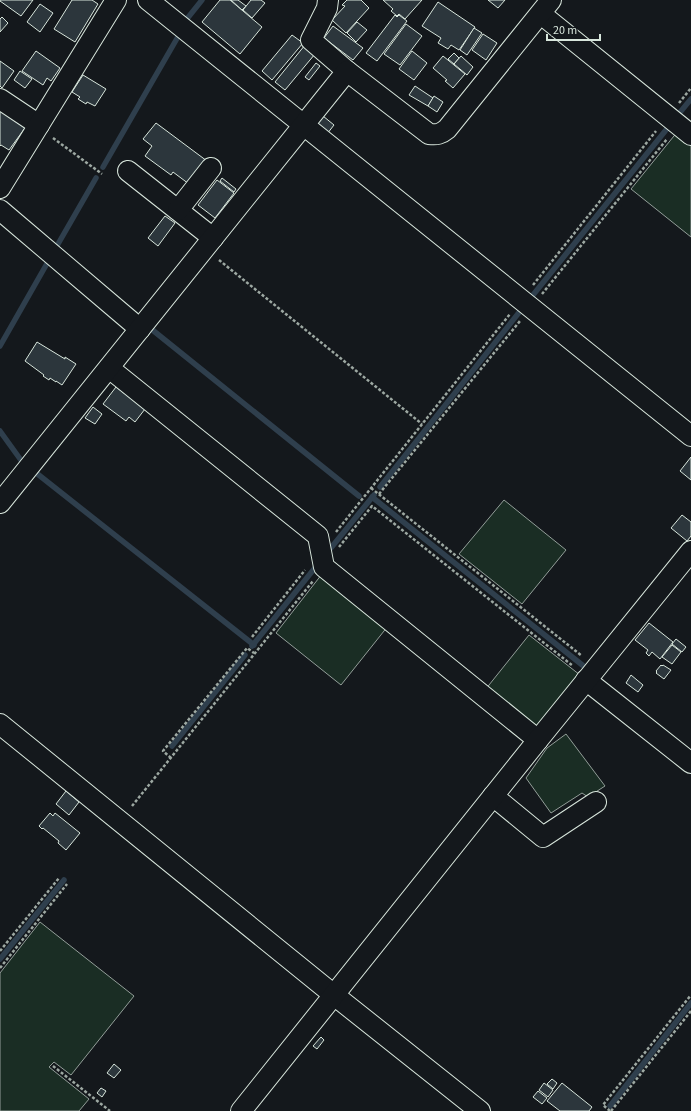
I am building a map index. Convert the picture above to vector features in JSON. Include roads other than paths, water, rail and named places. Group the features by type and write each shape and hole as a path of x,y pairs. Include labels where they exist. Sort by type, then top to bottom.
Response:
{"street":[{"path":"0,188 116,0"},
{"path":"148,0 691,436"},
{"path":"328,0 327,8 311,40 347,72 429,134 435,135 447,130 546,7 668,117 691,135"},
{"path":"0,503 347,72"},
{"path":"0,99 38,126"},
{"path":"178,210 211,168"},
{"path":"128,171 178,210 209,243"},
{"path":"0,210 140,329"},
{"path":"109,368 318,536 322,559 538,740"},
{"path":"241,1111 691,551"},
{"path":"590,675 691,763"},
{"path":"0,724 334,995 480,1111"},
{"path":"493,796 543,837 596,802"}],"waterway":[{"path":"186,20 202,0"},
{"path":"103,167 179,35"},
{"path":"677,116 691,99"},
{"path":"533,295 670,125"},
{"path":"54,251 96,178"},
{"path":"0,346 49,260"},
{"path":"380,487 521,310"},
{"path":"150,328 359,496"},
{"path":"0,431 23,463"},
{"path":"35,472 254,645"},
{"path":"326,554 374,495"},
{"path":"372,497 586,668"},
{"path":"252,646 318,564"},
{"path":"172,746 245,655"},
{"path":"0,959 64,880"},
{"path":"610,1106 691,1003"}]}
